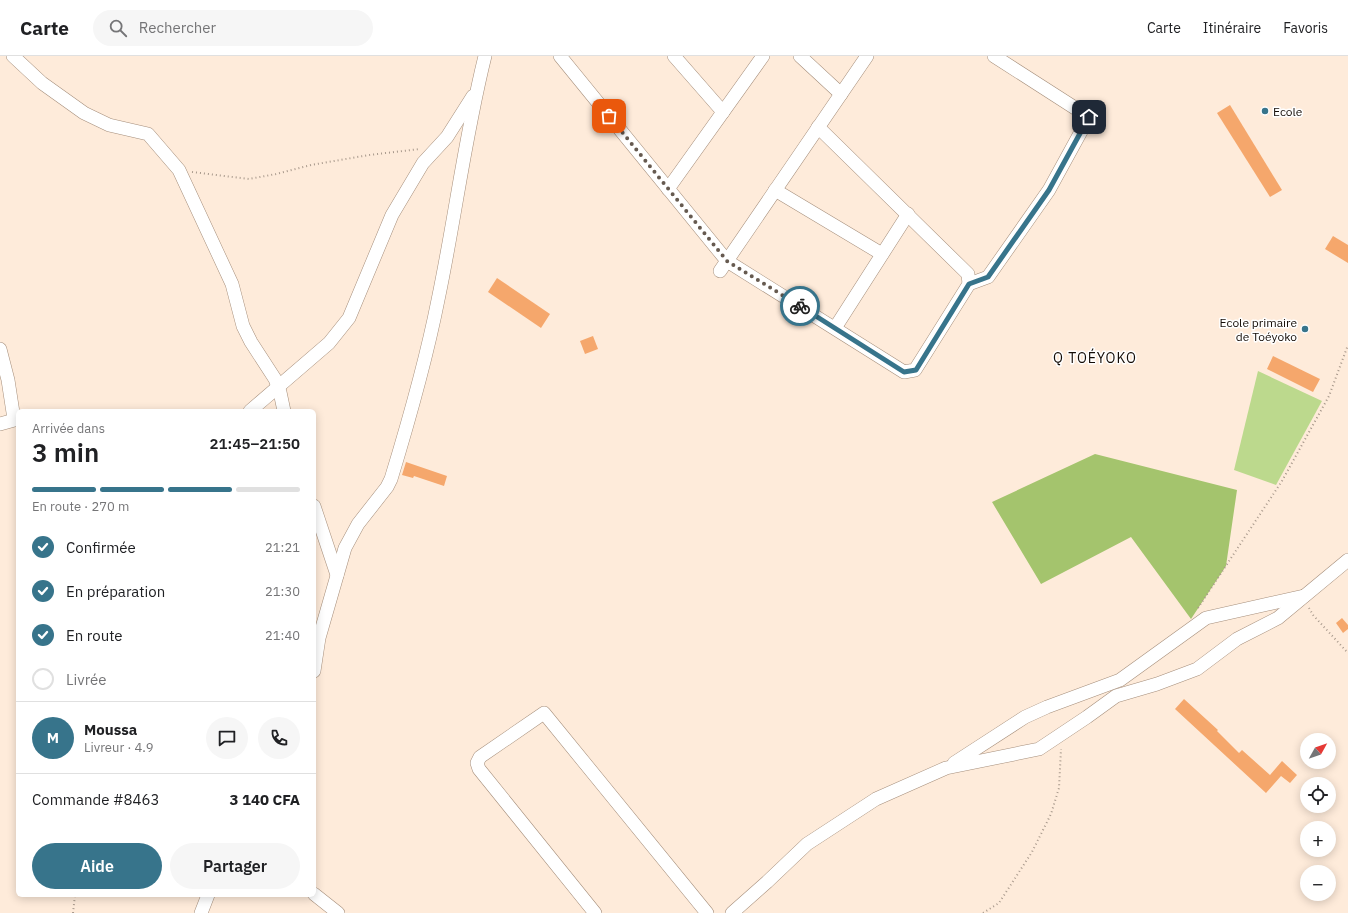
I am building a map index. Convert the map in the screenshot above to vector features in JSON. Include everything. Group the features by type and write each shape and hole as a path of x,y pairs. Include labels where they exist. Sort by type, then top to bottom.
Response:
{"street":[{"path":"13,56 42,83 84,113 109,125 148,134 179,170 232,284 243,326 278,386 284,409"},
{"path":"316,658 319,638 345,548 358,524 387,487 391,479 422,374 438,301 476,93 485,56"},
{"path":"560,56 668,189 724,266 835,328 904,372 916,370 969,284 968,274 818,127"},
{"path":"674,56 723,112"},
{"path":"668,189 763,56"},
{"path":"800,56 841,94"},
{"path":"724,266 867,56"},
{"path":"969,284 988,277 1049,190 1089,117 994,56"},
{"path":"252,409 329,343 349,318 392,214 423,163 447,137 476,93"},
{"path":"775,190 882,254"},
{"path":"835,328 908,214"},
{"path":"0,349 16,419 0,424"},
{"path":"316,512 337,575"},
{"path":"946,768 1039,749 1116,696 1157,684 1197,669 1237,639 1278,618 1348,560"},
{"path":"732,913 768,882 807,844 876,799 946,768 1025,717 1047,707 1120,680 1206,618 1306,595"},
{"path":"595,913 479,769 477,763 480,757 544,713 707,913"},
{"path":"316,896 338,913"}],"path":[{"path":"179,170 249,179 311,165 369,155 417,149 436,149"},
{"path":"1196,612 1282,481 1329,396 1348,345"},
{"path":"1306,595 1306,604 1313,615 1348,653"},
{"path":"983,913 999,903 1032,852 1051,814 1059,788 1061,734"},
{"path":"73,913 75,897"}],"green space":[{"path":"1258,371 1322,401 1276,485 1234,470"},
{"path":"1095,454 1237,490 1226,566 1191,619 1131,537 1041,584 992,502"}],"building":[{"path":"1230,105 1282,190 1270,197 1217,113"},
{"path":"1333,236 1348,245 1348,263 1325,249"},
{"path":"497,278 550,314 541,328 488,292"},
{"path":"593,336 598,349 585,354 580,341"},
{"path":"1273,356 1320,379 1313,392 1267,369"},
{"path":"406,462 447,476 444,486 414,476 413,478 402,475"},
{"path":"1342,618 1348,625 1348,629 1343,633 1336,623"},
{"path":"1184,699 1218,730 1217,731 1239,753 1242,750 1270,775 1282,761 1297,775 1290,783 1281,776 1266,793 1175,709"}],"way so far":[{"path":"609,116 727,261 800,306"}],"place":[{"name":"Ecole","path":"1265,111"},
{"name":"Ecole primaire de Toéyoko","path":"1305,329"}],"district":[{"name":"Q TOÉYOKO","path":"1095,358"}],"route":[{"path":"800,306 904,372 916,370 969,284 988,277 1049,190 1089,117"}]}
